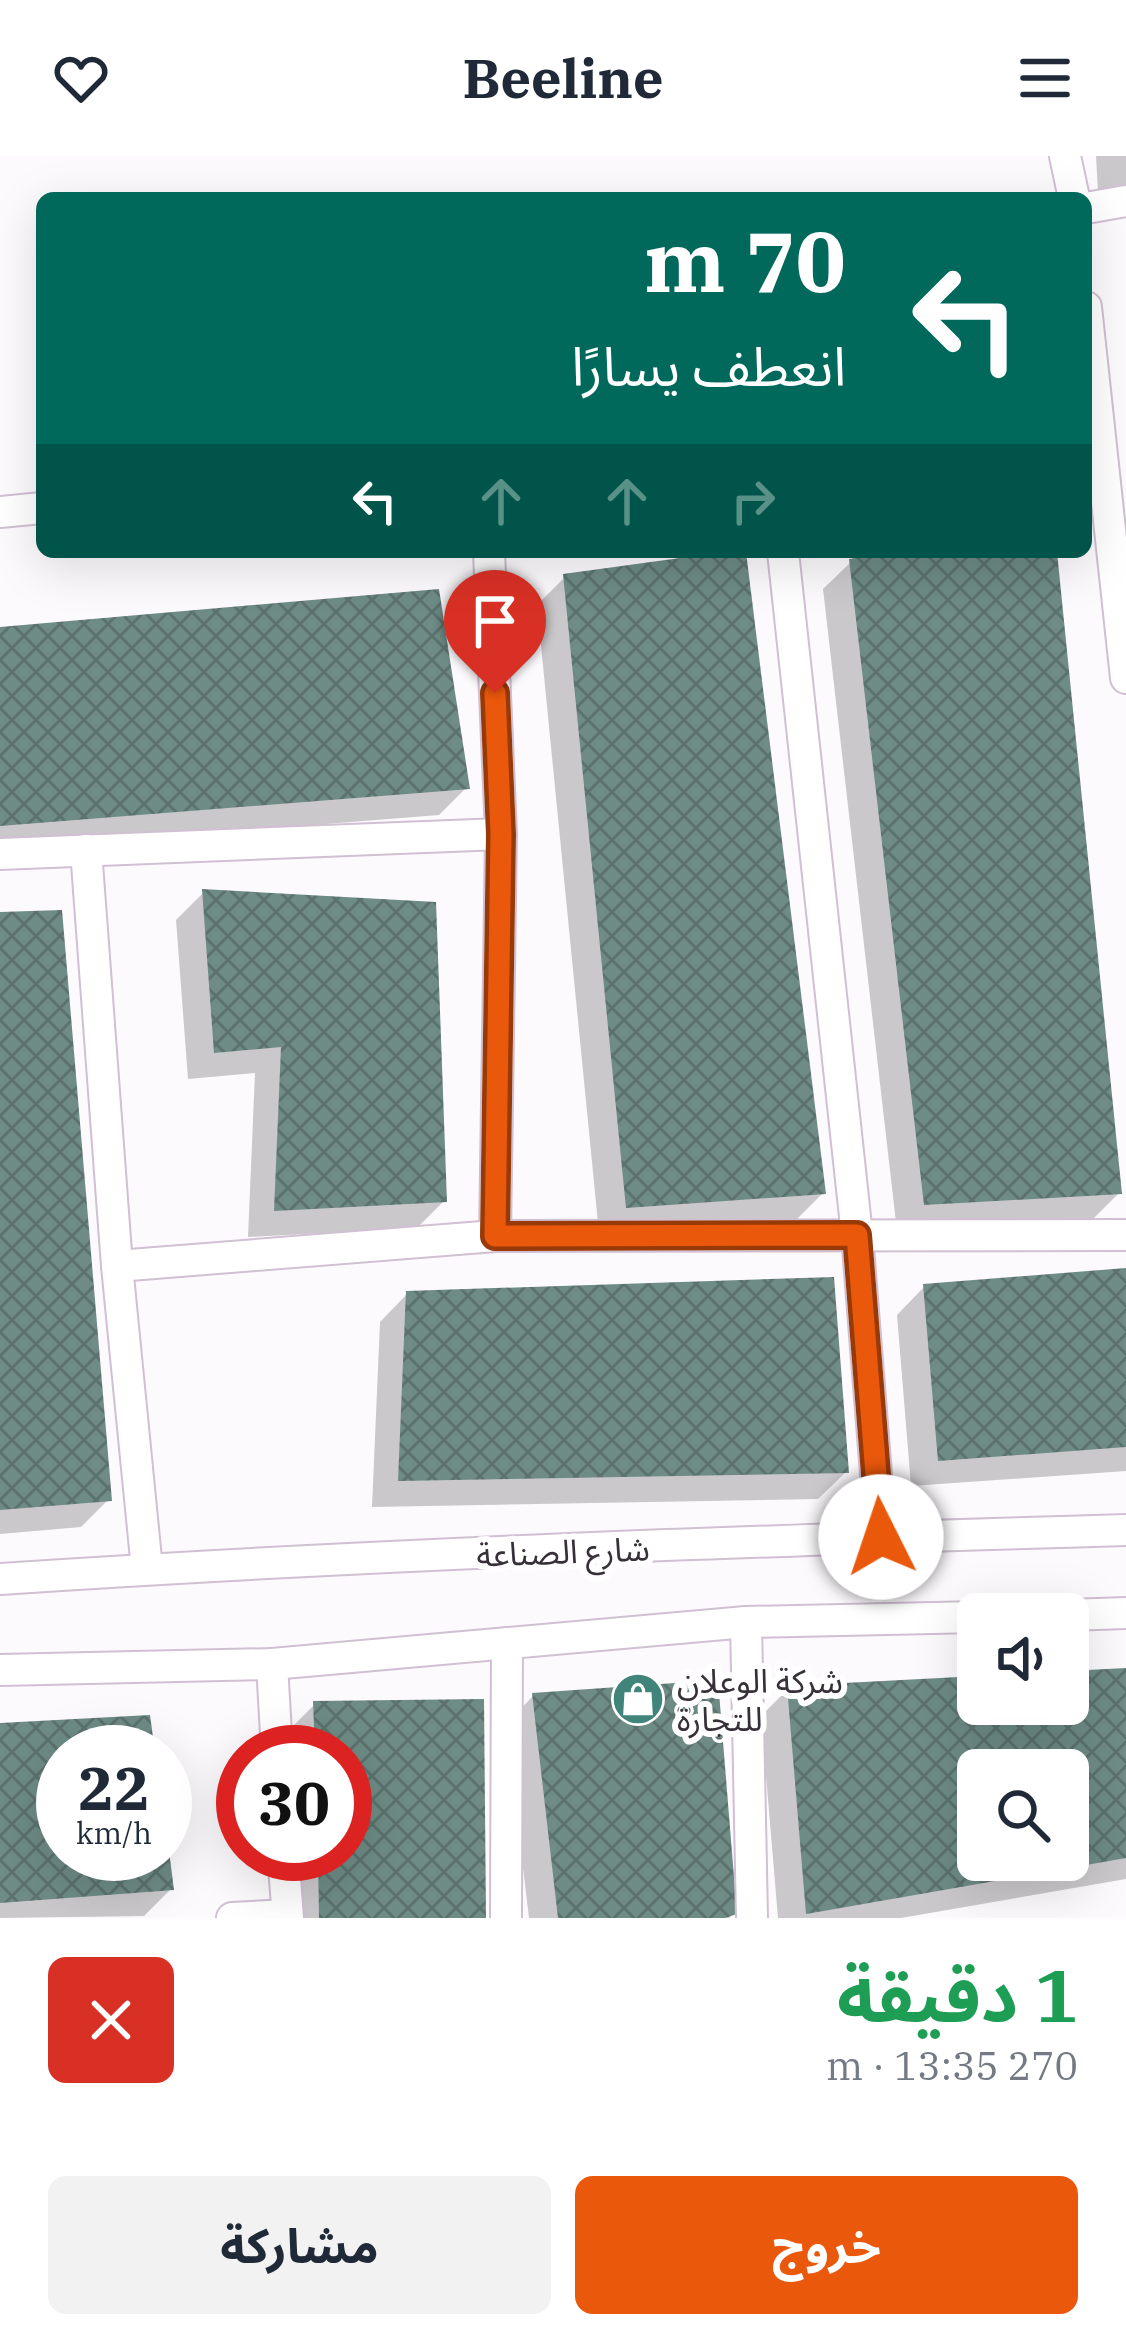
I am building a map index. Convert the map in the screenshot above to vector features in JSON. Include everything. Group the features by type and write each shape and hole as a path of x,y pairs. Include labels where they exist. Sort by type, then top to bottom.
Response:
{"street":[{"path":"1065,156 1076,192"},
{"path":"1076,156 1078,192"},
{"path":"1092,200 1126,201"},
{"path":"1092,349 1126,678"},
{"path":"0,512 36,509"},
{"path":"489,558 501,834 495,1236"},
{"path":"784,558 857,1235 881,1537"},
{"path":"0,854 501,834"},
{"path":"86,850 116,1265 147,1569"},
{"path":"116,1265 495,1236 1126,1235"},
{"name":"شارع الصناعة","path":"0,1579 881,1537 1126,1530"},
{"path":"1089,1614 1126,1613"},
{"path":"0,1670 272,1664 746,1622 957,1617"},
{"path":"746,1622 752,1918"},
{"path":"506,1918 507,1643"},
{"path":"272,1664 275,1725"},
{"path":"232,1918 287,1917 285,1881"}],"building":[{"path":"680,558 747,558 826,1194 626,1208 563,574"},
{"path":"1058,558 1122,1194 924,1205 849,559"},
{"path":"439,589 470,789 0,826 0,627"},
{"path":"202,889 436,902 447,1202 274,1211 281,1047 214,1053"},
{"path":"62,910 112,1501 0,1510 0,912"},
{"path":"1126,1268 1126,1447 938,1461 923,1284"},
{"path":"834,1277 849,1473 398,1481 406,1291"},
{"path":"1126,1668 1126,1858 1089,1864 1089,1749 957,1749 957,1881 995,1881 806,1914 787,1686 957,1677 957,1725 1089,1725 1089,1670"},
{"path":"718,1680 737,1914 725,1918 558,1918 532,1693"},
{"path":"484,1699 486,1918 319,1918 318,1881 372,1881 372,1725 314,1725 313,1701"},
{"path":"150,1715 151,1725 36,1725 36,1881 173,1881 174,1890 0,1903 0,1723"}],"place":[{"name":"شركة الوعلان للتجارة","path":"638,1699"}],"route":[{"path":"495,693 501,834 495,1236 857,1235 881,1537"}]}
